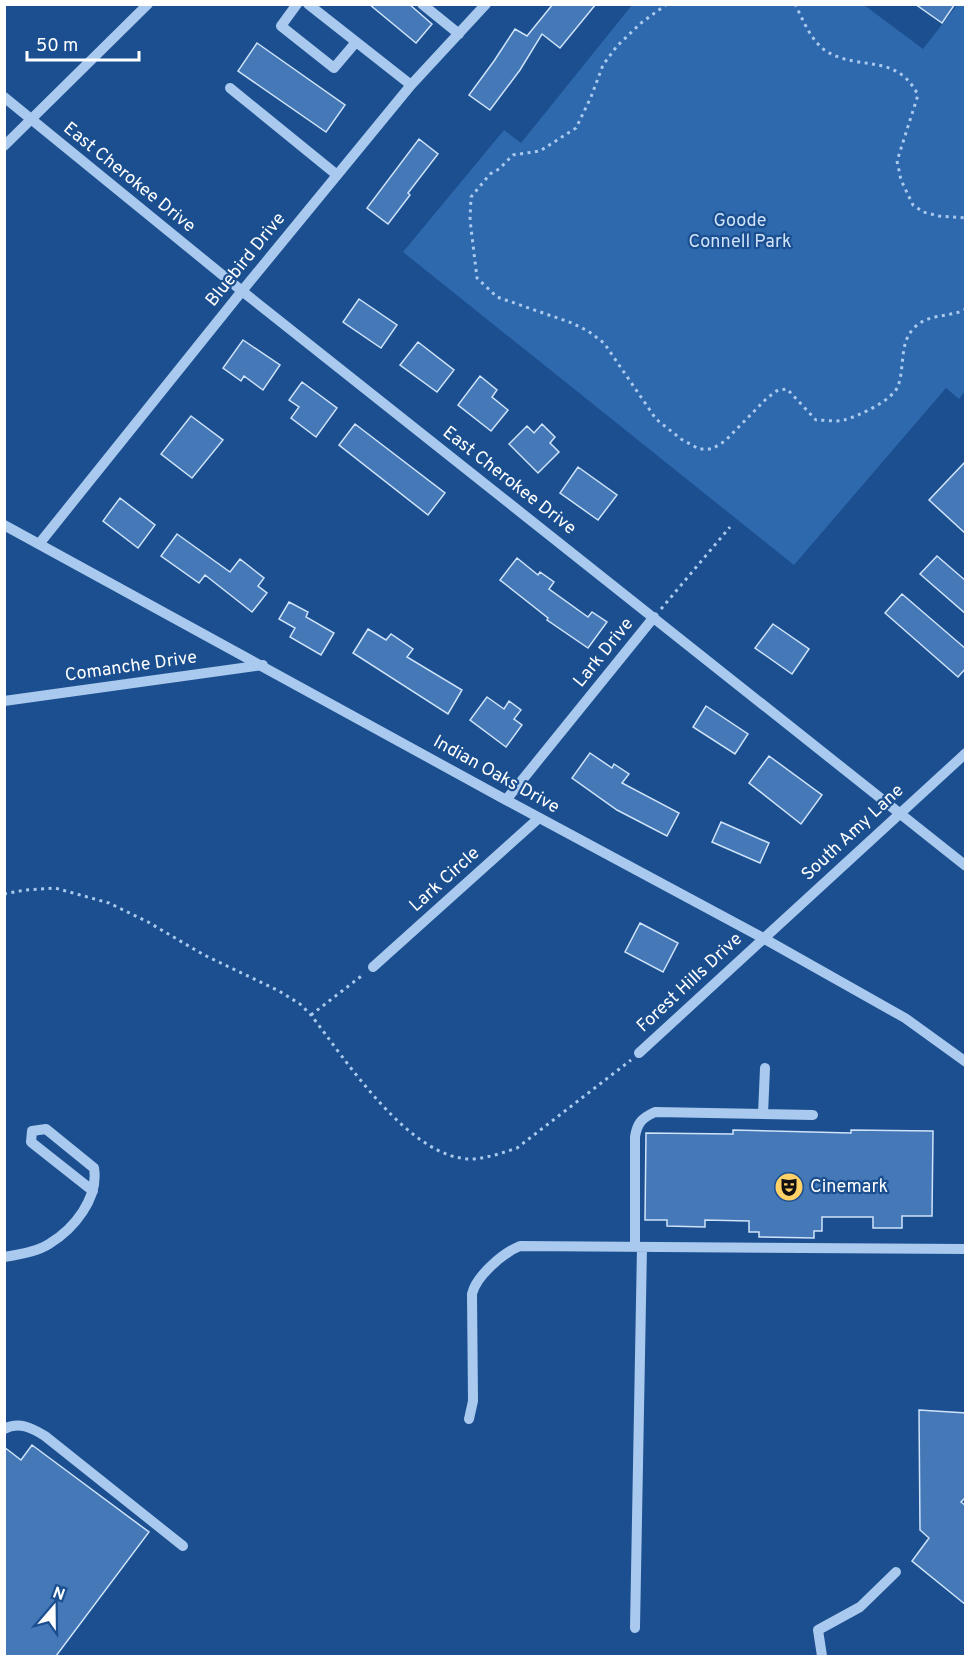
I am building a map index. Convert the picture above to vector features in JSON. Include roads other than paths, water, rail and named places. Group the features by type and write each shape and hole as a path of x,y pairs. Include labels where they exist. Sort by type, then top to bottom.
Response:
{"street":[{"path":"4,147 148,4"},
{"path":"297,4 281,26 334,68 356,42"},
{"path":"308,4 411,85"},
{"path":"422,4 459,34"},
{"name":"Bluebird Drive","path":"39,544 411,85 486,4"},
{"path":"230,88 337,175"},
{"name":"East Cherokee Drive","path":"4,97 242,291 966,866"},
{"name":"Indian Oaks Drive","path":"4,525 763,938 905,1018 966,1062"},
{"name":"Lark Drive","path":"506,800 654,617"},
{"name":"Comanche Drive","path":"4,701 263,665"},
{"name":"South Amy Lane","path":"763,938 966,753"},
{"name":"Lark Circle","path":"373,967 539,818"},
{"name":"Forest Hills Drive","path":"639,1053 763,938"},
{"path":"763,1114 765,1068"},
{"path":"635,1628 638,1247 635,1137 637,1125 644,1117 655,1112 813,1115"},
{"path":"4,1257 48,1245 69,1228 91,1198 93,1191 96,1179 94,1168 45,1129 32,1131 31,1142 93,1191"},
{"path":"469,1419 473,1401 472,1294 478,1279 510,1250 520,1246 966,1249"},
{"path":"4,1429 11,1426 33,1428 183,1546"},
{"path":"822,1656 818,1630 860,1607 896,1572"}],"place":[{"name":"Cinemark","path":"789,1187"}],"park label":[{"name":"Goode Connell Park","path":"740,231"}]}
